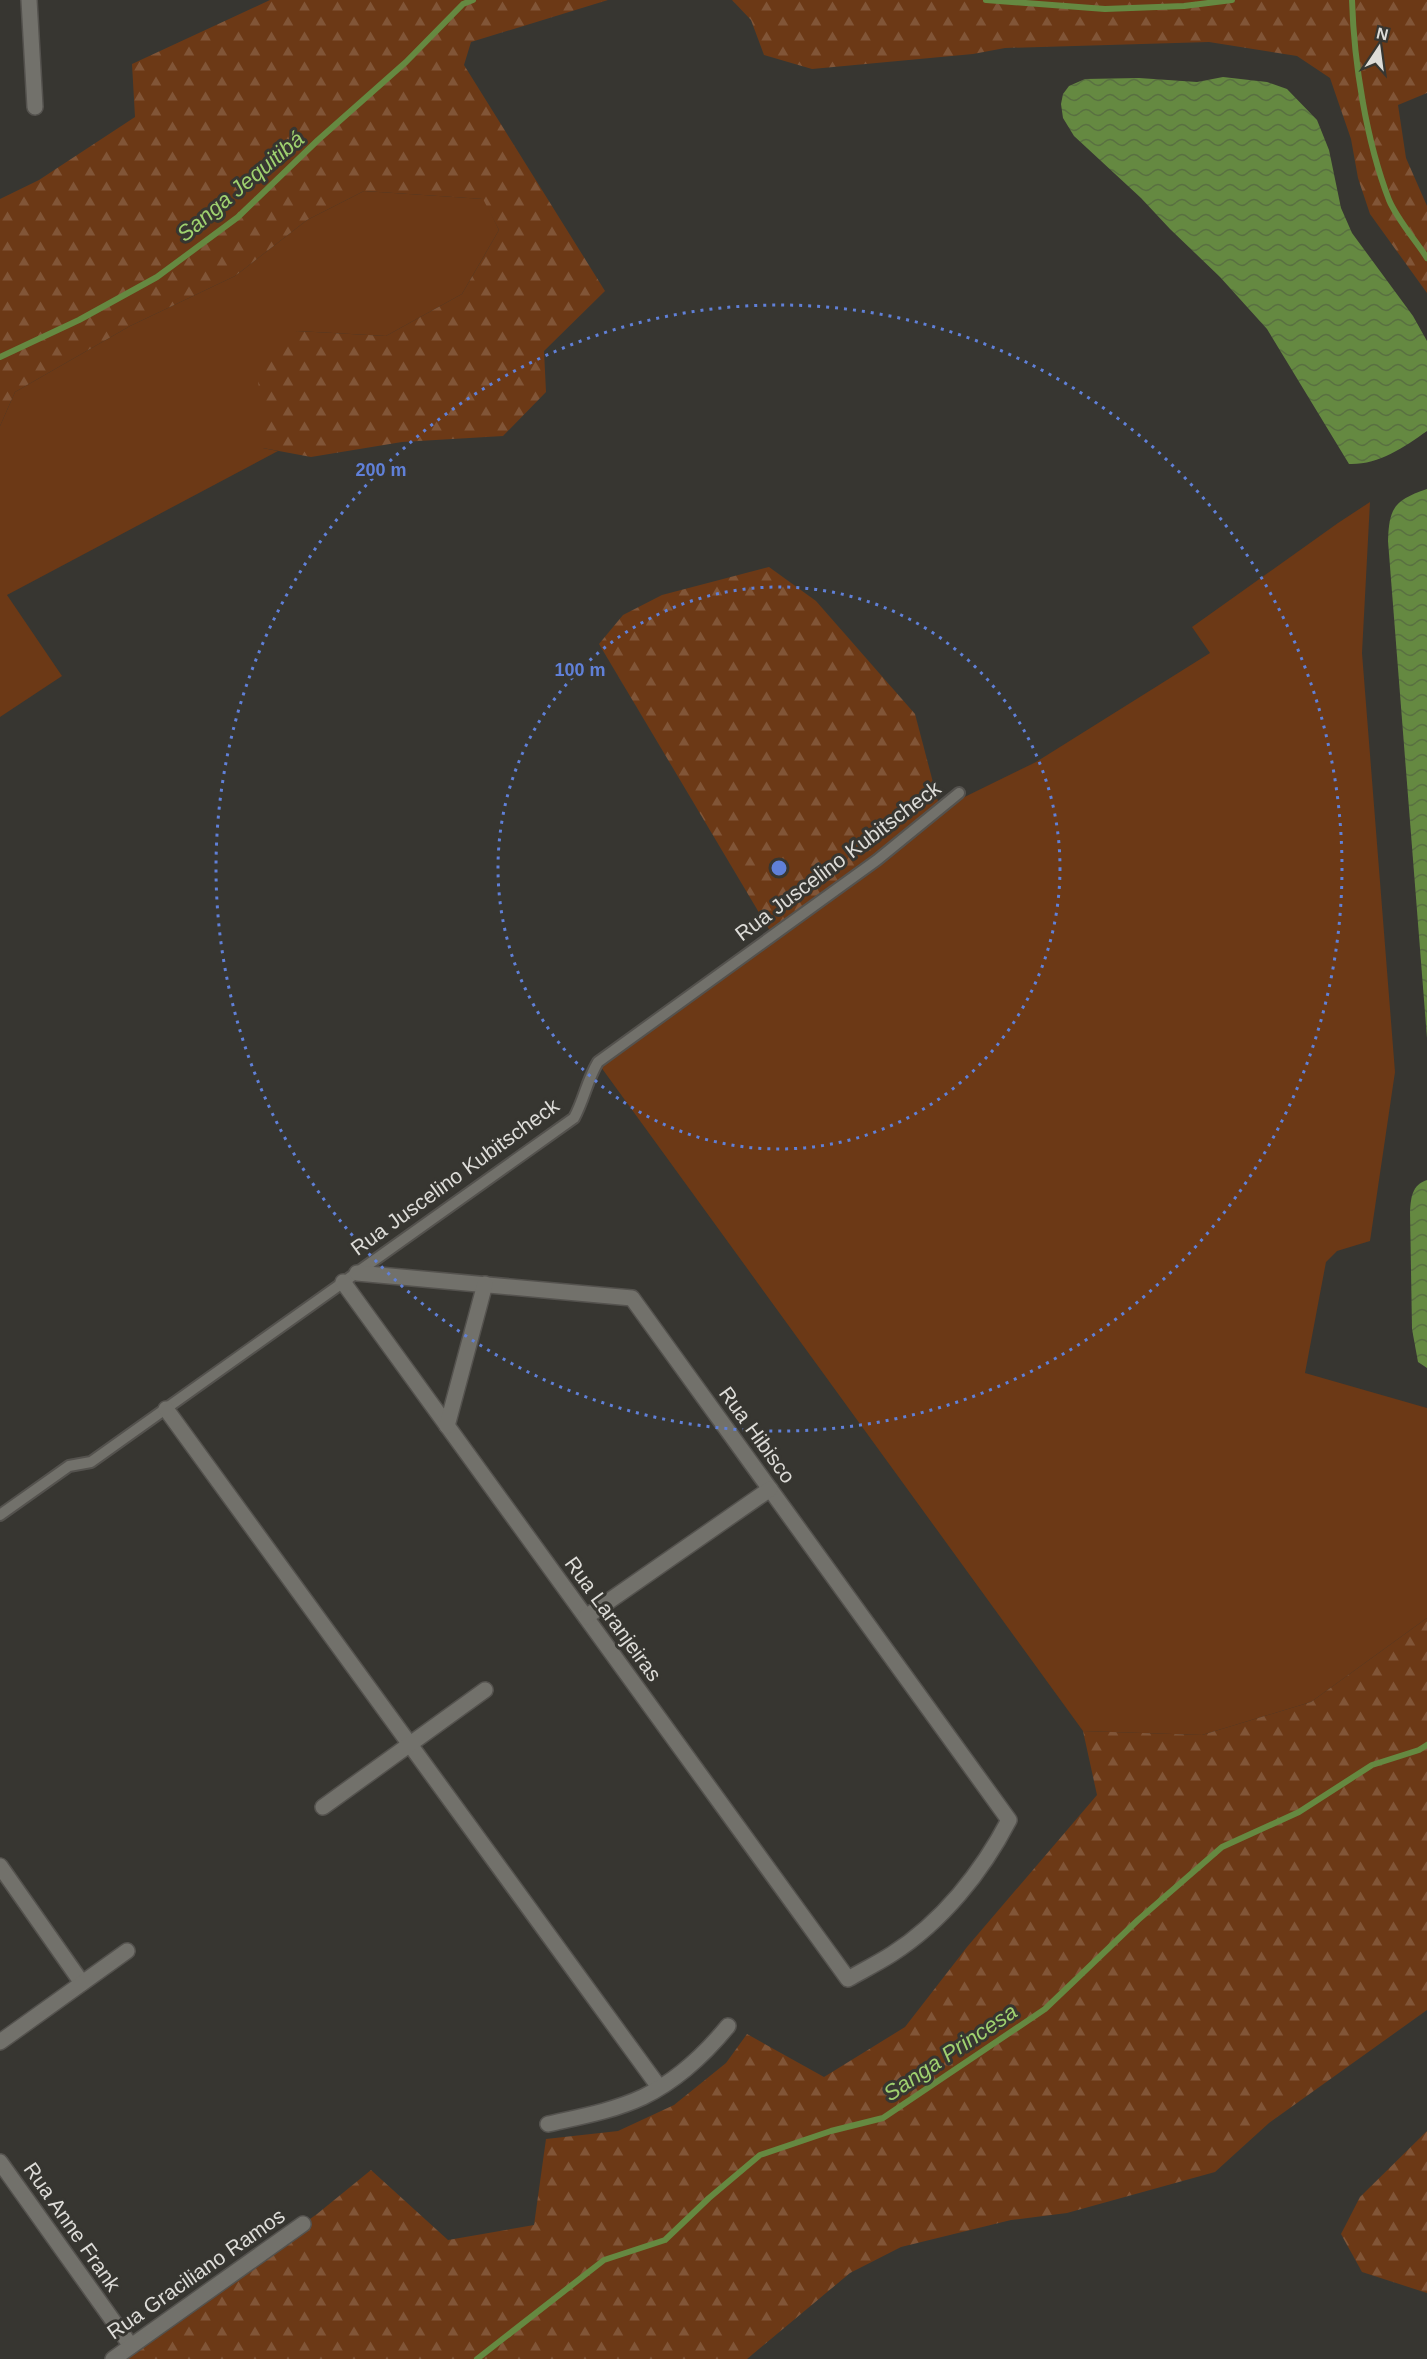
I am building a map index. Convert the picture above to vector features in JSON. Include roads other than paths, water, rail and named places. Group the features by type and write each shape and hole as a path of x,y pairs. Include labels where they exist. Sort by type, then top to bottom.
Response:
{"street":[{"path":"29,0 35,107"},
{"name":"Rua Hibisco","path":"357,1273 632,1298 1009,1820 977,1875 932,1921 893,1953 848,1979"},
{"name":"Rua Laranjeiras","path":"343,1282 848,1979"},
{"path":"447,1426 485,1284"},
{"path":"166,1409 659,2087"},
{"path":"586,1617 770,1490"},
{"path":"323,1807 485,1690"},
{"path":"0,1866 82,1983"},
{"path":"0,2042 127,1951"},
{"path":"548,2124 596,2114 642,2097 681,2073 711,2047 728,2026"},
{"name":"Rua Anne Frank","path":"0,2162 131,2346"},
{"name":"Rua Graciliano Ramos","path":"113,2359 303,2224"}],"lane":[{"name":"Rua Juscelino Kubitscheck","path":"0,1515 69,1466 91,1462 574,1118 581,1105 590,1075 598,1062 870,865 959,793"}],"water":[{"path":"1223,77 1267,82 1287,89 1317,120 1329,150 1341,208 1352,233 1413,316 1427,341 1427,431 1399,449 1370,462 1349,464 1267,329 1220,277 1141,198 1074,136 1063,118 1061,104 1063,94 1069,86 1085,79 1139,78 1197,82"},
{"path":"1427,489 1427,1038 1388,541 1390,520 1396,506 1408,497"},
{"path":"1427,1180 1427,1368 1418,1362 1412,1329 1410,1211 1415,1188"}],"waterway":[{"name":"Sanga Jequitibá","path":"0,357 79,320 157,277 238,217 318,140 406,62 463,4 473,0"},
{"name":"Sanga Jequitibá","path":"986,0 1105,9 1184,6 1232,0"},
{"path":"1352,0 1355,49 1363,101 1381,177 1392,207 1427,258"},
{"name":"Sanga Princesa","path":"477,2359 604,2260 665,2240 709,2198 760,2155 831,2131 883,2118 1045,2009 1138,1920 1222,1847 1299,1812 1372,1765 1419,1750 1427,1745"}]}
